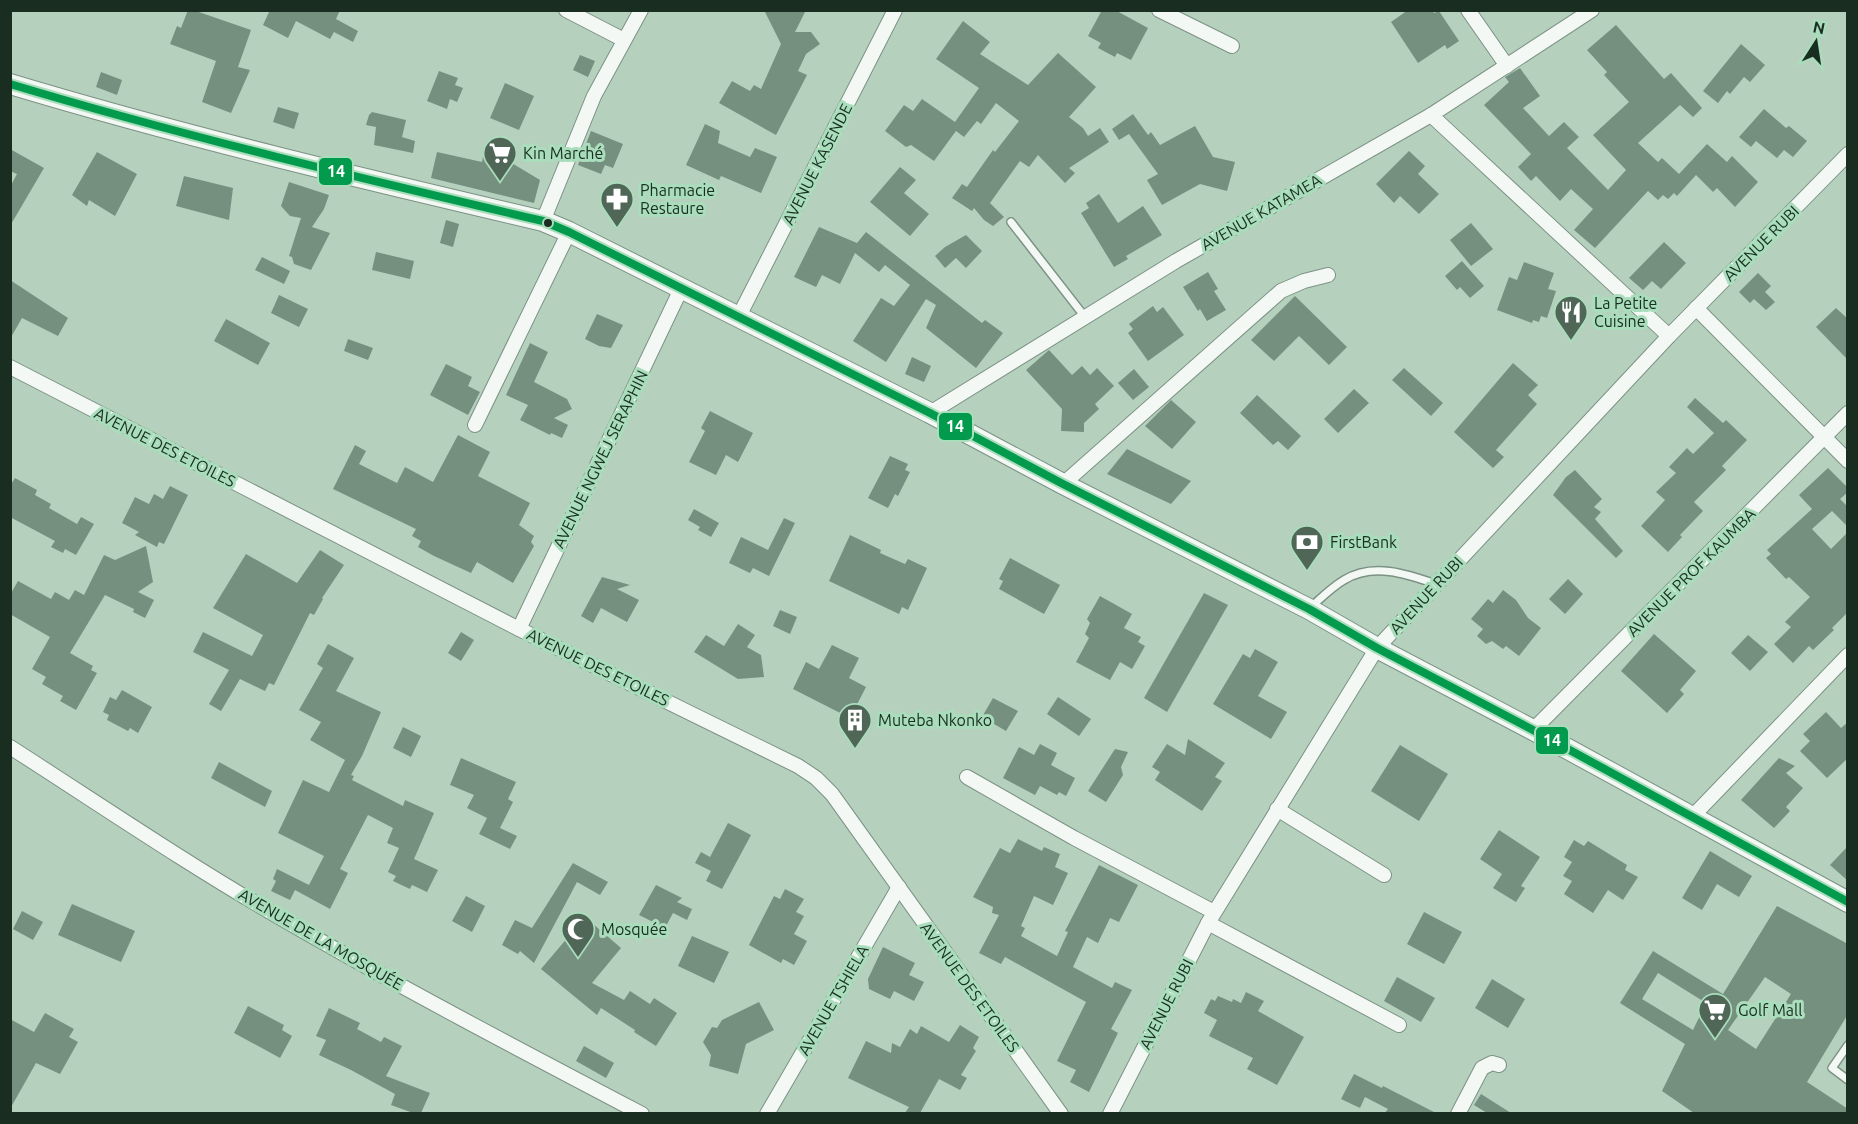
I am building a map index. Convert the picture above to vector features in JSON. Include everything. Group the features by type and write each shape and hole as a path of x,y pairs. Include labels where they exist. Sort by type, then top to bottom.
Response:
{"main road":[{"path":"10,84 136,122 320,169 543,221 569,232 930,413 1063,484 1309,609 1377,648 1692,817 1845,895"}],"street":[{"path":"566,10 624,40"},
{"path":"543,221 594,96 641,10"},
{"name":"AVENUE KASENDE","path":"738,318 895,10"},
{"path":"1159,10 1232,46"},
{"path":"1468,10 1507,66"},
{"name":"AVENUE KATAMEA","path":"930,413 1176,261 1431,115 1592,10"},
{"path":"1431,115 1669,336"},
{"name":"AVENUE RUBI","path":"1110,1113 1211,917 1377,648 1669,336 1848,154"},
{"path":"476,425 569,232"},
{"path":"1063,484 1281,291 1304,281 1328,275"},
{"name":"AVENUE NGWEJ SERAPHIN","path":"519,629 681,289"},
{"path":"1696,308 1848,461"},
{"name":"AVENUE DES ETOILES","path":"10,367 519,629 798,766 816,778 832,794 1060,1113"},
{"name":"AVENUE PROF KAUMBA","path":"1533,730 1848,413"},
{"path":"1692,817 1848,655"},
{"name":"AVENUE DE LA MOSQUÉE","path":"10,747 278,917 449,1012 642,1113"},
{"path":"967,777 1399,1025"},
{"path":"1277,809 1384,875"},
{"name":"AVENUE TSHIELA","path":"767,1113 898,887"},
{"path":"1458,1113 1482,1068 1492,1063 1499,1065"}],"lane":[{"path":"1011,222 1085,317"},
{"path":"1309,609 1342,580 1355,574 1393,570 1436,585"},
{"path":"1848,1045 1832,1068 1848,1080"}],"building":[{"path":"188,10 251,30 238,67 250,70 231,113 202,102 216,61 170,44 177,26 181,28"},
{"path":"270,10 340,10 336,19 358,31 353,42 334,32 330,39 296,21 288,38 263,25"},
{"path":"764,10 806,10 795,32 811,32 820,44 806,54 798,71 807,75 776,135 719,103 732,81 750,91 754,85 761,89 781,44"},
{"path":"1102,10 1115,10 1148,28 1131,60 1117,53 1115,57 1098,48 1101,43 1088,36"},
{"path":"1408,10 1432,10 1434,13 1439,11 1459,41 1447,49 1445,45 1418,63 1391,22"},
{"path":"963,21 990,42 980,54 1028,85 1058,53 1096,87 1069,117 1083,128 1088,136 1100,128 1109,142 1069,168 1075,173 1065,183 1038,155 1029,167 1020,161 990,203 1004,217 993,226 984,220 974,208 972,211 952,198 962,184 967,187 993,150 995,152 1019,121 996,103 981,124 977,121 964,137 956,131 934,161 911,145 906,147 885,131 904,105 913,111 922,99 955,122 979,88 936,59"},
{"path":"1616,25 1664,79 1671,73 1702,108 1693,117 1680,105 1638,143 1658,162 1662,158 1679,174 1707,144 1727,162 1732,156 1758,182 1735,207 1717,188 1713,192 1696,175 1677,196 1674,193 1668,199 1663,195 1658,200 1648,191 1595,248 1574,230 1593,209 1571,189 1560,201 1536,176 1531,181 1518,167 1531,154 1484,105 1509,82 1505,77 1520,68 1540,96 1523,108 1549,136 1564,122 1579,137 1567,148 1608,190 1626,170 1593,135 1629,102 1604,75 1607,72 1587,50"},
{"path":"1741,44 1765,65 1750,82 1744,77 1730,94 1727,91 1718,103 1703,91"},
{"path":"580,55 595,61 588,77 573,70"},
{"path":"439,71 458,78 455,85 463,88 457,102 450,99 447,109 427,101"},
{"path":"101,72 122,80 117,95 96,87"},
{"path":"505,83 534,96 519,130 490,118"},
{"path":"278,107 299,113 294,129 273,122"},
{"path":"1764,109 1786,128 1789,126 1807,141 1793,157 1784,150 1777,158 1756,141 1751,147 1739,137"},
{"path":"372,112 406,120 402,137 415,141 413,153 374,145 376,127 366,125"},
{"path":"1133,114 1148,135 1151,132 1160,145 1195,126 1213,157 1235,162 1227,191 1200,184 1162,205 1147,180 1158,174 1129,134 1119,140 1112,129"},
{"path":"705,124 720,131 718,143 750,157 755,148 777,157 761,193 721,176 719,180 686,165"},
{"path":"591,131 623,144 613,168 605,165 601,174 578,165"},
{"path":"485,147 540,180 534,203 431,178 437,152 482,162"},
{"path":"10,149 44,168 10,226 10,187 17,174 10,171"},
{"path":"1409,151 1425,166 1418,174 1439,194 1419,214 1400,196 1394,203 1376,184"},
{"path":"97,152 137,174 115,216 89,200 87,206 72,195"},
{"path":"900,167 916,180 904,193 929,214 910,236 870,202"},
{"path":"184,176 233,188 229,220 176,206"},
{"path":"289,182 329,195 324,209 312,227 330,233 311,270 294,264 292,257 289,256 301,218 290,216 281,206"},
{"path":"1099,194 1118,223 1143,206 1162,235 1126,256 1128,259 1114,267 1081,213 1089,208 1086,203"},
{"path":"446,220 459,224 453,247 440,243"},
{"path":"1471,223 1493,249 1471,266 1450,240"},
{"path":"819,227 857,243 866,232 982,323 985,320 1003,333 976,368 926,328 936,305 926,299 886,362 853,341 881,298 894,306 910,285 885,265 879,272 855,253 840,284 822,275 816,287 794,277"},
{"path":"966,235 982,251 966,268 956,258 945,268 935,256 945,247"},
{"path":"1664,242 1686,263 1661,289 1652,281 1643,290 1629,278"},
{"path":"376,252 414,261 410,279 372,270"},
{"path":"262,257 290,271 284,284 255,270"},
{"path":"1462,261 1484,286 1470,298 1460,287 1457,290 1445,276"},
{"path":"1524,262 1554,273 1548,289 1556,291 1547,318 1541,316 1539,322 1533,320 1532,323 1497,310 1509,277 1517,280"},
{"path":"1208,272 1218,289 1214,291 1226,310 1207,321 1183,287"},
{"path":"1758,273 1771,286 1765,292 1775,302 1766,310 1754,299 1750,303 1739,292"},
{"path":"10,280 68,318 58,336 22,318 10,339"},
{"path":"279,295 308,309 299,327 271,313"},
{"path":"1295,296 1347,347 1329,365 1299,336 1274,361 1251,340"},
{"path":"1153,306 1157,312 1163,307 1184,335 1148,361 1128,333 1133,329 1129,324"},
{"path":"1836,308 1848,319 1848,360 1816,327"},
{"path":"597,314 623,325 611,348 599,346 585,339"},
{"path":"226,319 270,343 258,365 214,341"},
{"path":"348,339 373,348 368,360 344,351"},
{"path":"530,343 548,352 534,382 567,399 572,409 554,418 568,425 562,438 551,433 550,435 520,420 528,405 506,395"},
{"path":"1049,350 1072,375 1082,366 1090,375 1097,368 1114,386 1095,404 1099,409 1084,423 1084,432 1061,431 1062,409 1026,370"},
{"path":"912,357 931,366 924,382 905,374"},
{"path":"1513,363 1538,385 1528,395 1537,404 1496,450 1504,457 1493,468 1454,432"},
{"path":"446,364 472,377 468,386 480,392 468,415 430,395"},
{"path":"1404,368 1443,403 1431,416 1392,380"},
{"path":"1134,369 1149,387 1133,400 1118,383"},
{"path":"1354,389 1369,403 1338,433 1324,419"},
{"path":"1257,395 1301,436 1288,450 1278,441 1273,445 1240,413"},
{"path":"1695,398 1723,423 1726,420 1747,440 1722,466 1726,470 1694,502 1703,511 1680,535 1682,537 1668,552 1641,526 1665,500 1656,492 1676,473 1669,467 1687,448 1693,454 1714,433 1687,407"},
{"path":"1171,400 1196,422 1172,449 1145,426"},
{"path":"710,411 753,433 738,462 726,455 716,475 689,462 705,431 701,428"},
{"path":"458,435 490,452 478,476 530,503 519,525 534,536 531,542 534,546 513,583 477,562 471,573 434,556 418,547 421,541 412,536 416,529 333,489 355,445 366,451 359,464 397,483 405,467 433,482"},
{"path":"1127,449 1191,481 1171,504 1107,474"},
{"path":"890,456 908,464 905,470 910,472 898,496 895,494 888,508 868,498"},
{"path":"1828,468 1848,488 1848,492 1840,499 1848,507 1848,527 1832,511 1812,529 1831,549 1848,532 1848,612 1832,628 1834,630 1813,650 1809,646 1793,663 1774,644 1791,627 1785,622 1810,597 1789,577 1786,579 1766,558 1771,554 1767,550 1812,509 1799,495"},
{"path":"1575,470 1602,499 1594,507 1601,512 1595,519 1623,551 1616,558 1553,495 1566,477"},
{"path":"15,478 37,490 35,495 51,504 49,508 77,524 81,517 94,524 76,555 65,549 63,553 51,547 55,541 10,517 10,486"},
{"path":"170,486 188,495 164,544 159,542 157,547 135,535 139,532 122,523 135,497 149,504 154,494 163,499"},
{"path":"694,509 719,523 711,537 698,530 700,527 688,520"},
{"path":"784,518 795,523 769,576 753,568 750,573 729,563 741,537 768,550"},
{"path":"850,535 881,550 880,553 905,564 908,559 927,568 908,610 902,607 899,614 829,581"},
{"path":"146,546 153,582 138,592 154,600 145,618 133,612 134,609 105,595 70,653 93,666 91,670 97,673 76,710 60,701 63,696 42,684 46,677 32,669 50,637 10,614 10,595 18,581 51,599 55,592 69,600 75,590 84,595 104,555 115,560"},
{"path":"320,550 344,565 322,598 314,615 310,613 274,685 269,683 265,691 240,679 221,711 209,704 229,670 193,652 203,632 252,656 263,635 213,608 246,554 297,583"},
{"path":"1010,558 1060,585 1044,614 999,589 1003,581 999,579"},
{"path":"602,577 630,585 617,589 639,600 627,622 601,608 593,623 581,616"},
{"path":"1568,579 1583,594 1565,614 1549,599"},
{"path":"1503,590 1516,600 1528,618 1541,628 1519,656 1506,646 1503,649 1492,641 1486,644 1477,636 1483,629 1471,619 1488,599 1493,603"},
{"path":"1204,593 1228,605 1167,712 1144,698"},
{"path":"1100,596 1132,614 1124,628 1141,637 1138,642 1145,646 1132,669 1120,662 1110,680 1076,662 1089,638 1085,634 1090,623 1087,619"},
{"path":"780,610 797,617 790,634 773,626"},
{"path":"738,624 755,635 747,647 761,655 764,677 738,679 694,652 706,635 724,646"},
{"path":"461,632 474,640 461,661 448,653"},
{"path":"1654,634 1696,671 1680,690 1684,694 1667,713 1621,671"},
{"path":"1748,635 1768,652 1750,671 1731,653"},
{"path":"328,644 354,658 336,691 381,712 351,775 354,776 352,780 403,806 405,800 434,813 414,859 438,870 427,892 412,885 410,889 393,881 396,876 388,872 399,848 387,843 393,828 368,815 340,869 348,873 330,909 295,890 290,900 271,891 276,881 273,879 277,869 309,885 324,856 278,833 303,780 329,792 345,760 310,740 321,722 299,710 323,668 317,664"},
{"path":"832,645 859,658 849,678 866,687 850,718 793,689 806,662 819,669"},
{"path":"1255,649 1278,662 1258,696 1287,712 1271,739 1213,704 1243,654 1250,658"},
{"path":"122,690 152,707 138,733 130,728 128,731 107,720 109,715 103,712 110,697 116,700"},
{"path":"1058,697 1091,719 1079,736 1047,714"},
{"path":"993,698 1018,711 1006,731 982,717"},
{"path":"1826,712 1841,728 1848,722 1848,758 1827,778 1800,751 1810,741 1803,734"},
{"path":"403,727 421,736 411,757 393,748"},
{"path":"1188,739 1225,763 1215,777 1222,781 1202,811 1155,780 1160,772 1152,767 1167,744 1185,755"},
{"path":"1040,744 1057,753 1051,765 1075,778 1066,796 1059,792 1057,795 1040,786 1035,795 1003,778 1019,747 1034,755"},
{"path":"1400,745 1448,774 1419,821 1371,791"},
{"path":"1115,749 1128,752 1121,767 1123,775 1106,802 1088,791"},
{"path":"461,758 516,782 508,799 513,802 500,828 517,836 510,849 479,834 487,818 467,808 474,795 450,785"},
{"path":"1779,758 1795,766 1786,773 1803,788 1786,807 1790,811 1774,828 1741,800"},
{"path":"219,762 272,791 265,807 211,778"},
{"path":"728,823 751,835 722,889 706,881 711,871 695,863 701,852 710,857"},
{"path":"1499,830 1540,857 1521,886 1525,888 1516,902 1493,888 1502,874 1480,859"},
{"path":"1018,839 1042,851 1044,847 1060,854 1055,867 1068,873 1053,905 1034,896 1021,926 1025,928 1021,936 1057,956 1068,932 1065,931 1099,865 1138,885 1119,922 1110,918 1098,943 1087,937 1073,967 1112,988 1115,982 1132,990 1111,1029 1118,1033 1089,1092 1070,1082 1076,1070 1057,1061 1086,1002 1005,957 1001,964 979,953 999,915 992,913 993,907 973,897 1000,848 1010,853"},
{"path":"1574,840 1584,846 1588,841 1627,865 1625,870 1638,877 1623,900 1608,890 1593,913 1564,894 1572,881 1563,876 1572,862 1564,857"},
{"path":"1848,846 1848,881 1830,865"},
{"path":"1710,851 1752,876 1739,897 1717,884 1702,910 1682,898"},
{"path":"573,863 608,882 600,895 577,882 534,963 520,951 518,954 502,945 515,920 532,928"},
{"path":"656,885 682,898 677,902 692,909 687,920 673,913 665,928 639,915"},
{"path":"785,889 804,899 796,912 804,916 794,934 807,941 794,965 783,959 781,963 749,945 774,896 780,899"},
{"path":"466,896 485,906 472,932 452,921"},
{"path":"72,904 135,931 121,962 58,935"},
{"path":"1777,906 1848,944 1848,1014 1807,1082 1848,1109 1848,1113 1694,1113 1662,1091 1685,1044 1620,1003 1653,951 1723,994","holes":["1658,973 1706,1003 1693,1030 1642,999","1765,977 1791,994 1756,1049 1728,1030"]},
{"path":"22,911 43,922 33,940 13,929"},
{"path":"1424,912 1462,932 1444,964 1407,944"},
{"path":"585,917 621,948 592,983 624,1000 630,991 650,1004 654,998 677,1013 656,1046 601,1008 597,1015 541,969"},
{"path":"692,936 729,952 714,983 678,966"},
{"path":"883,947 915,963 909,975 924,982 914,1001 894,991 890,999 869,989 868,979"},
{"path":"1397,977 1435,998 1421,1022 1384,1001"},
{"path":"1492,979 1525,999 1508,1028 1475,1008"},
{"path":"1246,992 1264,1001 1258,1011 1304,1037 1277,1085 1247,1069 1253,1058 1209,1036 1217,1020 1204,1013 1211,999 1215,1001 1218,996 1241,1003"},
{"path":"759,1002 774,1030 746,1044 738,1074 709,1066 711,1055 703,1042 712,1027 717,1028 722,1020"},
{"path":"248,1006 284,1025 282,1030 292,1036 280,1058 234,1033"},
{"path":"329,1008 360,1023 357,1029 381,1042 384,1037 402,1046 386,1076 430,1093 421,1113 413,1113 391,1105 395,1094 319,1055 326,1040 316,1036"},
{"path":"45,1013 74,1029 69,1037 78,1042 60,1074 36,1063 10,1109 10,1019 34,1032"},
{"path":"960,1025 979,1037 973,1048 976,1051 961,1075 967,1078 960,1090 939,1079 920,1113 905,1113 909,1107 848,1078 866,1041 891,1053 892,1043 900,1047 910,1029 917,1034 921,1026 949,1042"},
{"path":"584,1046 614,1063 606,1078 576,1061"},
{"path":"1354,1074 1436,1113 1385,1113 1388,1109 1365,1097 1360,1108 1341,1099"},
{"path":"1481,1094 1511,1113 1487,1113 1474,1105"}],"transit line":[{"name":"14","path":"10,84 209,140 543,221 569,232 930,413 1063,484 1309,609 1848,902"}],"place":[{"name":"Kin Marché","path":"500,182"},
{"name":"Pharmacie Restaure","path":"617,228"},
{"name":"La Petite Cuisine","path":"1571,341"},
{"name":"FirstBank","path":"1307,571"},
{"name":"Muteba Nkonko","path":"855,749"},
{"name":"Mosquée","path":"578,958"},
{"name":"Golf Mall","path":"1715,1039"}]}
